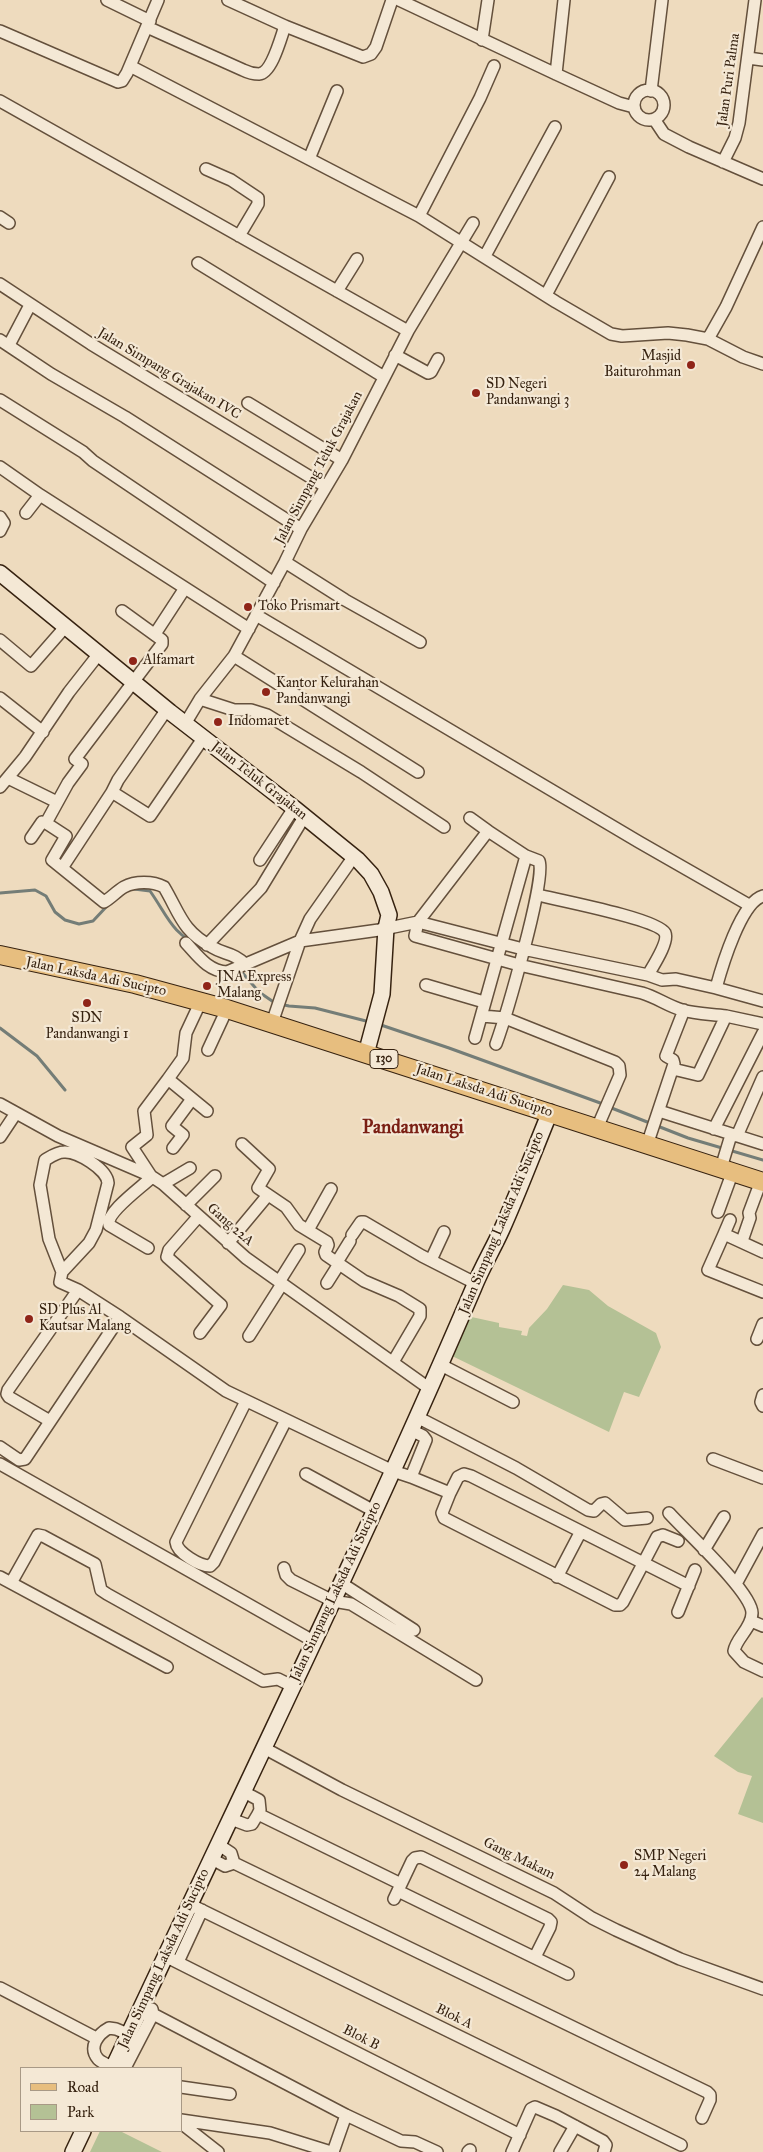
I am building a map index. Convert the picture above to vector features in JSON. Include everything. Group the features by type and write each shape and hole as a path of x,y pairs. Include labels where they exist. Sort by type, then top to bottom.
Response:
{"main road":[{"name":"Jalan Laksda Adi Sucipto","path":"0,955 135,984 228,1009 276,1011 366,1054 550,1112 600,1120 647,1145 726,1166 762,1182"}],"street":[{"path":"106,0 148,24 243,70 258,74 264,72 269,67 285,26"},
{"path":"0,31 112,81 122,81 158,0"},
{"path":"228,0 338,48 366,56 376,47 392,0"},
{"path":"399,0 556,74 620,103 634,107"},
{"path":"482,40 488,0"},
{"path":"556,74 564,0"},
{"path":"651,91 662,0"},
{"name":"Jalan Puri Palma","path":"723,162 735,138 739,123 755,0"},
{"path":"748,58 763,60"},
{"path":"419,216 494,66"},
{"path":"128,70 309,159 419,216 611,334 622,336 668,333 708,339 743,357 763,364"},
{"path":"309,159 337,91"},
{"path":"651,91 660,95 664,104 662,113 654,119 641,118 634,107 639,95 651,91"},
{"path":"0,101 408,331"},
{"path":"654,119 664,134 763,179"},
{"path":"485,256 555,127"},
{"path":"206,169 231,180 258,198 258,204 239,236"},
{"path":"546,295 608,177"},
{"name":"Jalan Simpang Teluk Grajakan","path":"185,724 200,699 234,656 301,529 342,460 408,331 473,223"},
{"path":"708,339 726,307 763,227"},
{"path":"337,291 357,259"},
{"path":"198,264 384,377"},
{"name":"Jalan Simpang Grajakan IVC","path":"0,284 91,344 325,486"},
{"path":"30,305 4,342 51,374 125,417 301,529"},
{"path":"395,355 428,373 431,372 438,359"},
{"path":"0,400 83,452 93,461 274,583"},
{"path":"248,404 342,460"},
{"path":"0,467 40,495 249,629"},
{"path":"26,514 40,495"},
{"path":"0,517 3,519 4,524 0,531"},
{"path":"285,562 344,600 420,642"},
{"name":"Jalan Teluk Grajakan","path":"0,572 98,655 358,860 376,882 389,916 386,928 385,975 366,1054"},
{"path":"155,634 185,588"},
{"path":"31,838 42,822 46,822 82,764 76,759 162,644 162,640 155,634 122,611"},
{"path":"256,615 749,905"},
{"path":"0,640 31,666 66,626"},
{"path":"57,802 4,782 43,732 69,692 98,655"},
{"path":"234,656 418,772"},
{"path":"0,698 43,732"},
{"path":"200,699 234,710 251,710 267,715 376,782 444,827"},
{"path":"62,868 118,780 163,715"},
{"path":"112,792 155,820 204,737"},
{"path":"260,860 299,812"},
{"path":"207,945 261,888 299,812"},
{"path":"470,818 526,856 540,861 542,866 538,895 505,1018 496,1044"},
{"path":"46,822 66,836 52,860 104,902 125,886 134,883 160,885 164,887 181,921 189,931 207,945 216,950 230,953 245,965"},
{"path":"488,831 418,922 414,933 418,938 519,965 658,998 665,1004 684,1010 763,1024"},
{"path":"475,1038 526,856"},
{"path":"276,1011 290,976 300,941 316,909 350,862"},
{"path":"538,895 659,926 665,934 666,941 648,975"},
{"path":"716,988 733,939 749,905 754,899 763,896"},
{"path":"186,943 212,968 218,971 233,970 300,941 418,922 523,949 648,975 662,980 676,979 763,1001"},
{"path":"658,998 662,996 664,983 662,980"},
{"path":"426,985 484,1002"},
{"path":"148,1248 109,1225 108,1220 151,1177 132,1148 147,1135 144,1111 183,1058 186,1033 201,1001"},
{"path":"208,1050 228,1009"},
{"path":"647,1145 673,1068 674,1062 666,1056 684,1010"},
{"path":"482,1016 505,1018 615,1062 619,1066 620,1075 600,1120"},
{"path":"673,1068 698,1075 726,1016"},
{"path":"714,1129 763,1033"},
{"path":"718,1212 733,1137 763,1078"},
{"path":"168,1079 207,1111"},
{"path":"173,1148 183,1135 172,1126 192,1099"},
{"name":"Gang 22A","path":"0,1104 58,1136 163,1184 228,1243 430,1389"},
{"name":"Jalan Simpang Laksda Adi Sucipto","path":"117,2067 128,2034 145,2009 171,1959 195,1907 212,1859 292,1686 315,1642 393,1471 507,1216 550,1112"},
{"path":"0,1137 16,1113"},
{"path":"656,1118 714,1129 733,1137 761,1139"},
{"path":"242,1144 269,1169 258,1188 286,1207 299,1225 327,1242 328,1246 325,1253 364,1281 399,1296 421,1311 420,1316 393,1362"},
{"path":"62,1272 49,1239 40,1185 45,1160 64,1152 74,1153 92,1163 106,1175 108,1183 93,1237 62,1272 60,1282 78,1290 215,1384 246,1401 393,1471 450,1493"},
{"path":"163,1184 190,1168"},
{"path":"186,1205 215,1176"},
{"path":"742,1241 750,1218 749,1213 762,1182"},
{"path":"308,1230 331,1190"},
{"path":"228,1243 268,1194"},
{"path":"198,1217 170,1250 167,1257 221,1305 200,1333"},
{"path":"730,1220 708,1270 763,1292"},
{"path":"327,1283 360,1222 364,1222 476,1283"},
{"path":"431,1260 444,1232"},
{"path":"724,1234 763,1252"},
{"path":"249,1336 299,1250"},
{"path":"50,1421 9,1397 8,1390 78,1290"},
{"path":"0,1447 19,1460 25,1460 120,1317"},
{"path":"757,1339 763,1324"},
{"path":"441,1365 513,1402"},
{"path":"763,1395 763,1406"},
{"path":"246,1401 176,1542 179,1551 204,1565 210,1566 214,1562 286,1420"},
{"path":"412,1478 426,1440 414,1424"},
{"path":"414,1424 526,1474 588,1510 594,1511 601,1504 606,1503 625,1520 647,1518"},
{"path":"713,1459 763,1478"},
{"path":"0,1464 315,1642"},
{"path":"306,1474 374,1511"},
{"path":"678,1541 663,1535 658,1536 644,1563 623,1602 618,1606 446,1520 442,1513 458,1477 464,1474 471,1476 580,1532 644,1563 689,1586"},
{"path":"669,1513 736,1584 750,1604 751,1621 734,1651 744,1662 763,1671"},
{"path":"704,1550 724,1517"},
{"path":"557,1577 580,1532"},
{"path":"736,1584 763,1534"},
{"path":"12,1583 38,1535 43,1536 95,1564 101,1590 107,1594 263,1681 278,1679 292,1686"},
{"path":"284,1568 286,1575 291,1580 333,1601 351,1604 476,1680"},
{"path":"678,1612 695,1570"},
{"path":"0,1576 167,1668"},
{"path":"342,1583 414,1630"},
{"path":"751,1621 763,1626"},
{"name":"Gang Makam","path":"264,1748 342,1790 554,1893 592,1918 616,1930 680,1959 763,1989"},
{"path":"231,1819 247,1825 252,1824 260,1810 259,1800 244,1792"},
{"path":"258,1814 398,1891 568,1974"},
{"path":"219,1845 231,1853 234,1863"},
{"path":"398,1891 413,1859 421,1858 548,1918 551,1922 550,1927 535,1957"},
{"path":"212,1859 225,1866 234,1863 707,2092 710,2094 710,2100 702,2118"},
{"name":"Blok A","path":"195,1907 680,2145"},
{"name":"Blok B","path":"171,1959 520,2134"},
{"path":"0,1988 96,2038"},
{"path":"117,2067 145,2009 346,2115 401,2141 415,2142 437,2152"},
{"path":"115,2067 97,2057 94,2049 96,2038 108,2028 116,2028 128,2034"},
{"path":"182,2087 230,2094"},
{"path":"512,2152 531,2109 535,2107 605,2142 604,2152"},
{"path":"182,2122 270,2133 332,2152 346,2115"},
{"path":"182,2123 218,2152"},
{"path":"560,2152 575,2126"},
{"path":"73,2152 83,2132"}],"green space":[{"path":"563,1285 589,1290 608,1306 656,1333 661,1347 639,1397 624,1392 609,1432 450,1355 467,1316 499,1323 499,1327 522,1331 521,1335 527,1336 529,1328 547,1309"},
{"path":"762,1697 763,1823 738,1814 752,1776 738,1772 714,1756"},
{"path":"100,2132 122,2132 162,2152 90,2152"}],"waterway":[{"path":"134,889 150,891 171,924 183,936 203,948"},
{"path":"0,893 35,890 46,896 55,912 65,920 79,924 93,921 108,905"},
{"path":"240,970 259,992 275,1003 315,1008 370,1022"},
{"path":"378,1024 603,1104"},
{"path":"0,1028 37,1056 65,1090"},
{"path":"609,1107 688,1138 763,1160"}],"place":[{"name":"Masjid Baiturohman","path":"691,365"},
{"name":"SD Negeri Pandanwangi 3","path":"476,393"},
{"name":"Toko Prismart","path":"248,607"},
{"name":"Alfamart","path":"133,661"},
{"name":"Kantor Kelurahan Pandanwangi","path":"266,692"},
{"name":"Indomaret","path":"218,722"},
{"name":"JNA Express Malang","path":"207,986"},
{"name":"SDN Pandanwangi 1","path":"87,1003"},
{"name":"SD Plus Al Kautsar Malang","path":"29,1319"},
{"name":"SMP Negeri 24 Malang","path":"624,1865"}],"district":[{"name":"Pandanwangi","path":"413,1128"}]}
